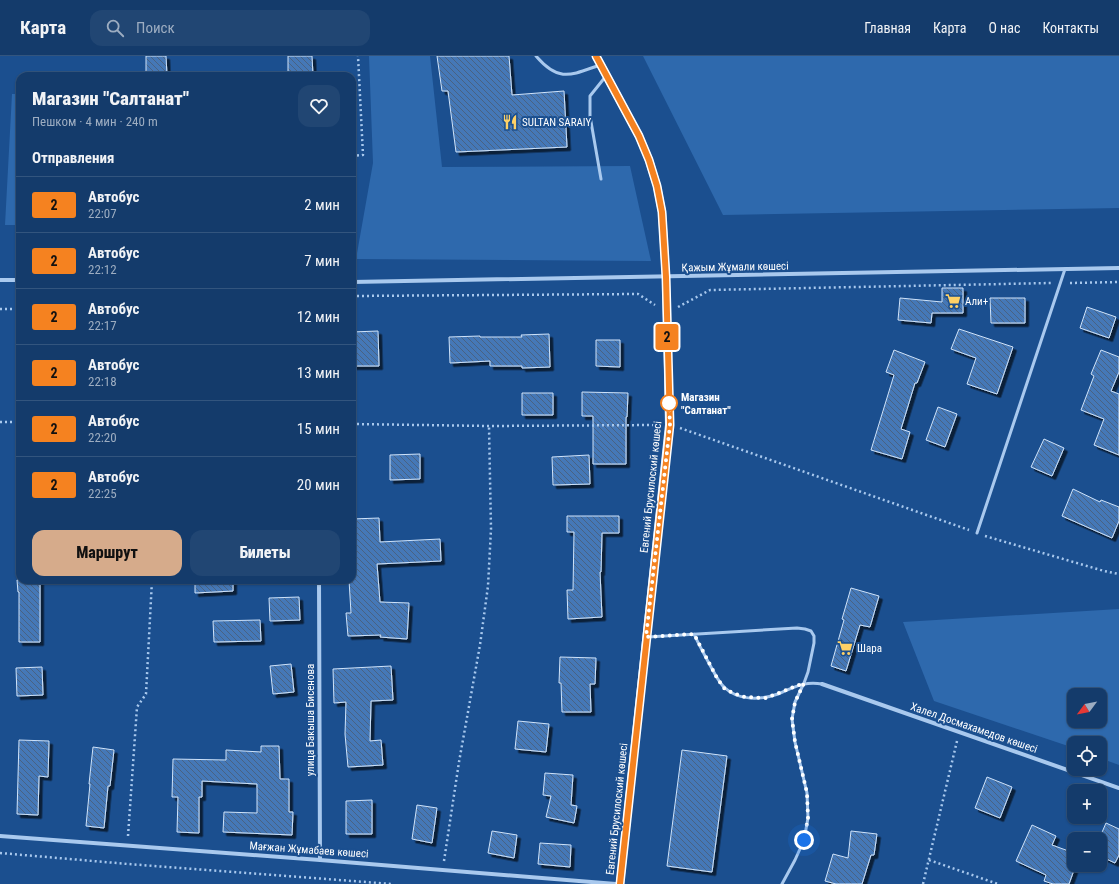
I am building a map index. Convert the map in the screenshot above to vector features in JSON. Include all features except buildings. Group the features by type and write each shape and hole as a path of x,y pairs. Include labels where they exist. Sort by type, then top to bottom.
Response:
{"main road":[{"name":"Евгений Брусилоский көшесі","path":"596,56 639,136 649,160 657,186 662,212 666,277 670,425 620,884"}],"street":[{"name":"Қажым Жұмали көшесі","path":"356,282 1119,268"},
{"path":"0,280 16,280"},
{"name":"улица Бакыша Бисенова","path":"319,584 320,860"},
{"name":"Халел Досмахамедов көшесі","path":"822,684 1119,788"},
{"name":"Мағжан Жұмабаев көшесі","path":"0,836 616,884"}],"lane":[{"path":"536,56 544,65 555,73 571,75 601,65"},
{"path":"601,180 590,116 590,96 606,76"},
{"path":"977,533 1065,270"},
{"path":"646,637 797,628 810,631 814,636 813,651 808,672 795,702 792,719 795,742 807,793 808,818 804,840 782,884"},
{"path":"694,634 717,678 724,688 733,693 745,697 766,698 804,683 813,682 822,684"}],"path":[{"path":"356,156 363,155 358,56"},
{"path":"356,296 638,294 667,313 710,290 1119,282"},
{"path":"0,309 16,309"},
{"path":"0,422 16,422"},
{"path":"356,424 489,426 670,425 977,533 1104,571 1119,574"},
{"path":"443,870 480,645 488,586 491,529 489,426"},
{"path":"128,845 137,707 146,694 152,584"},
{"path":"923,884 959,732"},
{"path":"0,853 392,884"},
{"path":"929,860 998,884"}],"shaded area":[{"path":"369,56 430,56 442,167 630,166 651,261 356,259 373,163"},
{"path":"643,56 1119,56 1119,208 723,215"},
{"path":"12,94 16,94 16,225 5,225"},
{"path":"1119,609 1119,765 1107,761 1107,736 1067,736 1067,746 934,701 903,622"}],"bus line":[{"name":"2","path":"596,56 639,136 649,160 657,186 662,212 666,277 670,425 620,884"}],"place":[{"name":"SULTAN SARAIY","path":"510,122"},
{"name":"Али+","path":"953,301"},
{"name":"Магазин \"Салтанат\"","path":"669,403"},
{"name":"Шара","path":"845,648"}],"route":[{"path":"669,403 670,425 646,637 694,634 717,678 724,688 745,697 766,698 804,683 795,702 792,719 795,742 807,793 808,818 804,840"}]}
